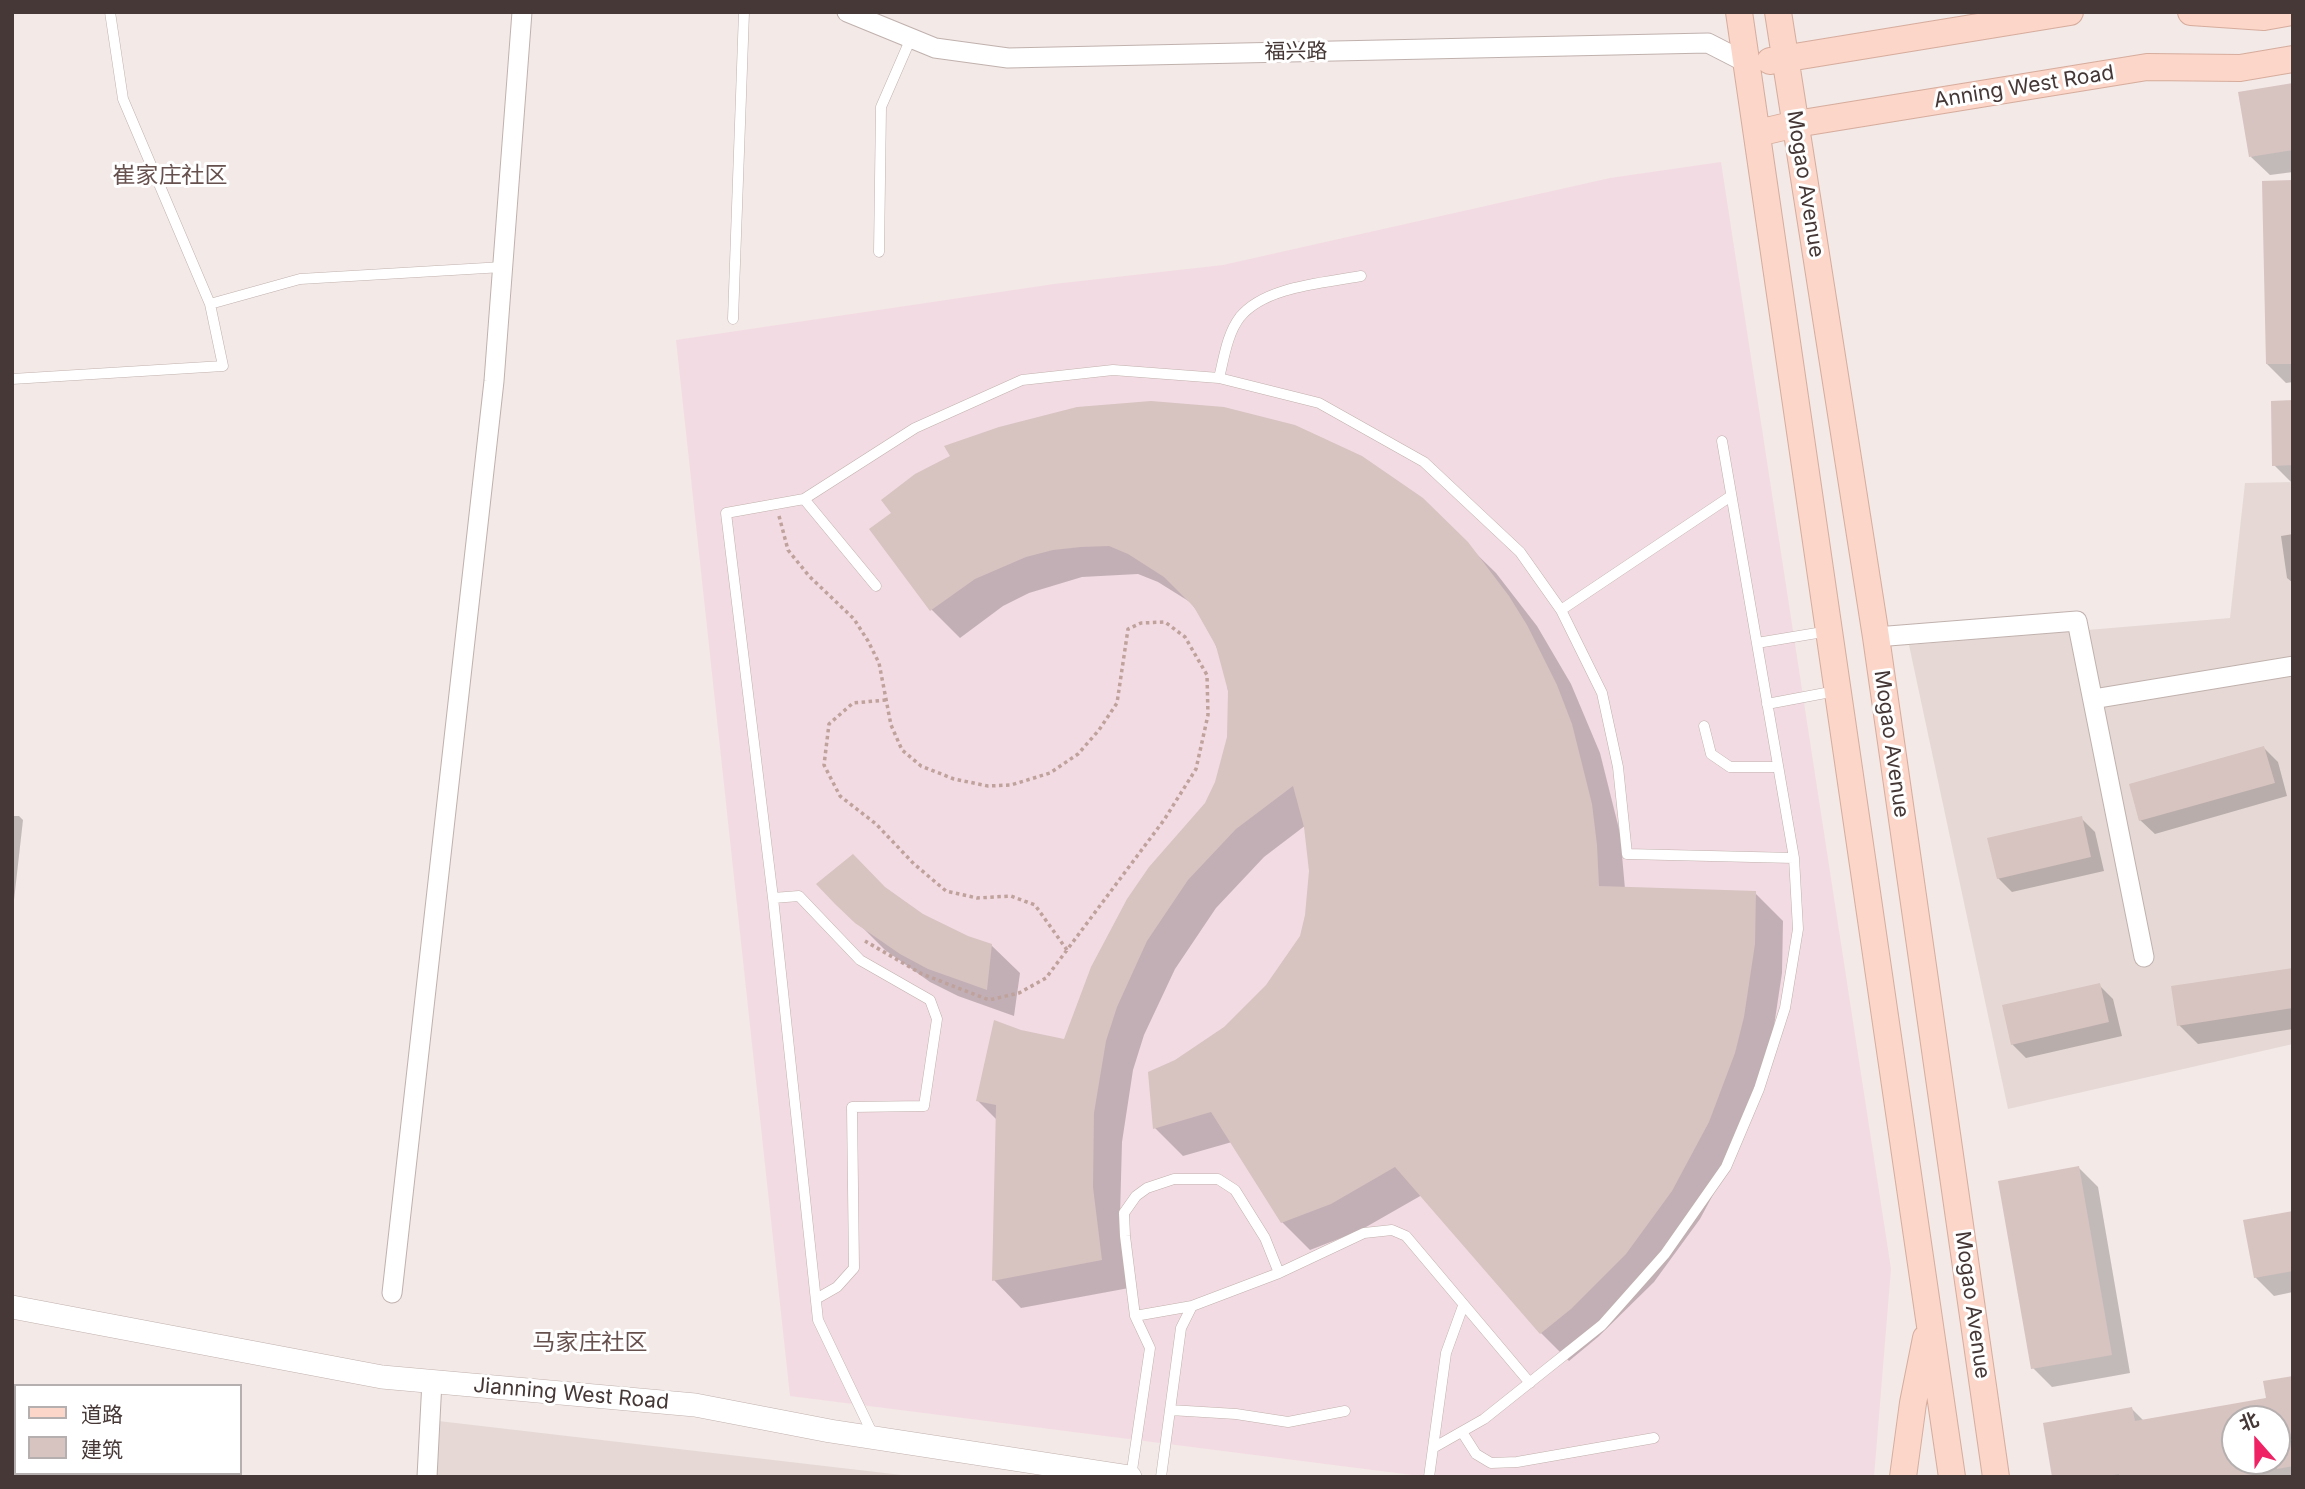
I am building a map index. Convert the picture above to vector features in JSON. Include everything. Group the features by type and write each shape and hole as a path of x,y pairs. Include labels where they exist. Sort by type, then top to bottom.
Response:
{"main road":[{"name":"Mogao Avenue","path":"1739,12 1952,1477"},
{"name":"Mogao Avenue","path":"1778,12 1876,637 1996,1477"},
{"path":"1748,64 2070,12"},
{"path":"2191,12 2264,17 2292,12"},
{"name":"Anning West Road","path":"1758,133 1796,124 2147,67 2240,68 2293,59"},
{"path":"1903,1477 1913,1403 1929,1320"}],"street":[{"path":"392,1293 494,381 522,12"},
{"name":"福兴路","path":"846,12 935,48 1008,58 1708,43 1748,64"},
{"path":"1876,637 2077,621 2144,957"},
{"path":"2093,699 2293,666"},
{"name":"Jianning West Road","path":"12,1307 382,1377 695,1405 874,1438 1131,1477"},
{"path":"427,1477 432,1381"}],"lane":[{"path":"12,379 223,366 210,304 123,99 110,12"},
{"path":"733,318 744,12"},
{"path":"879,251 881,107 911,38"},
{"path":"210,304 300,279 503,267"},
{"path":"1219,378 1227,342 1241,317 1268,295 1361,276"},
{"path":"874,1438 818,1320 773,898 726,513 804,499 915,428 1022,380 1113,370 1219,378 1319,403 1424,462 1520,552 1561,610 1602,693 1618,767 1627,854 1794,858"},
{"path":"1433,1448 1483,1419 1602,1325 1665,1254 1727,1167 1759,1089 1785,1008 1798,929 1794,858 1722,441"},
{"path":"1561,610 1731,496"},
{"path":"804,499 876,586"},
{"path":"1757,643 1830,631"},
{"path":"1768,704 1838,690"},
{"path":"1704,726 1711,754 1730,767 1778,767"},
{"path":"773,898 799,896 860,960 930,1000 937,1018 924,1106 852,1107 854,1268 838,1287 816,1299"},
{"path":"1131,1477 1150,1348 1135,1316 1125,1236 1124,1213 1136,1196 1147,1188 1174,1179 1218,1179 1235,1190 1265,1238 1279,1273"},
{"path":"1135,1316 1192,1306 1279,1273 1364,1233 1392,1230 1406,1236 1530,1382"},
{"path":"1161,1477 1181,1328 1192,1306"},
{"path":"1429,1477 1447,1353 1463,1306"},
{"path":"1170,1410 1236,1414 1288,1422 1345,1411"},
{"path":"1462,1432 1476,1454 1491,1463 1517,1462 1654,1438"}],"path":[{"path":"776,504 788,550 809,576 854,619 868,641 879,663 891,725 902,750 921,766 954,779 988,786 1011,785 1050,772 1078,754 1099,730 1117,703 1128,629 1141,623 1165,622 1185,637 1207,675 1208,715 1196,769 1164,820 1046,978 1019,993 989,1000 922,974 863,940"},
{"path":"886,700 853,703 830,724 824,765 840,796 876,824 914,864 946,891 977,898 1012,897 1035,905 1067,950"}],"shaded area":[{"path":"1721,162 1891,1269 1874,1477 1428,1477 790,1396 676,340 1054,284 1223,265 1610,178"},
{"path":"2293,482 2293,1044 2008,1109 1909,645 2230,618 2245,483"},
{"path":"430,1420 919,1477 426,1477"}],"building":[{"path":"2293,83 2293,150 2249,157 2238,92"},
{"path":"2293,180 2293,364 2266,364 2262,181"},
{"path":"2293,400 2293,465 2272,466 2271,401"},
{"path":"1151,401 1224,407 1295,425 1362,456 1423,498 1468,542 1509,596 1557,685 1572,724 1592,804 1599,886 1756,891 1755,944 1744,1017 1735,1053 1709,1122 1672,1191 1626,1254 1571,1309 1540,1334 1395,1167 1331,1204 1281,1223 1211,1112 1153,1129 1148,1072 1175,1060 1224,1027 1266,985 1300,936 1309,871 1304,827 1293,786 1236,829 1188,880 1147,941 1117,1007 1106,1041 1094,1113 1093,1187 1102,1260 992,1281 996,1105 976,1101 994,1020 1021,1030 1064,1039 1091,967 1127,899 1149,867 1205,803 1215,782 1227,737 1228,691 1216,646 1194,607 1164,577 1128,554 1109,546 1053,550 1026,557 975,579 930,611 869,529 891,513 881,500 915,474 950,456 944,446 999,427 1077,407"},
{"path":"2264,746 2275,783 2139,821 2129,784"},
{"path":"2082,816 2091,857 1997,879 1987,838"},
{"path":"853,854 885,887 923,914 968,936 992,944 987,990 928,969 900,954 855,923 835,904 816,884"},
{"path":"2293,968 2293,1008 2177,1026 2171,986"},
{"path":"2100,983 2109,1022 2011,1045 2002,1005"},
{"path":"2079,1166 2112,1355 2031,1369 1998,1181"},
{"path":"2293,1211 2293,1271 2254,1278 2243,1220"},
{"path":"2293,1376 2293,1466 2291,1405 2226,1405 2266,1398 2263,1381"},
{"path":"2221,1406 2221,1475 2246,1475 2119,1477 2119,1474 2101,1477 2052,1477 2043,1423 2132,1407 2135,1421"}],"district":[{"name":"崔家庄社区","path":"170,176"},
{"name":"马家庄社区","path":"590,1343"}]}
